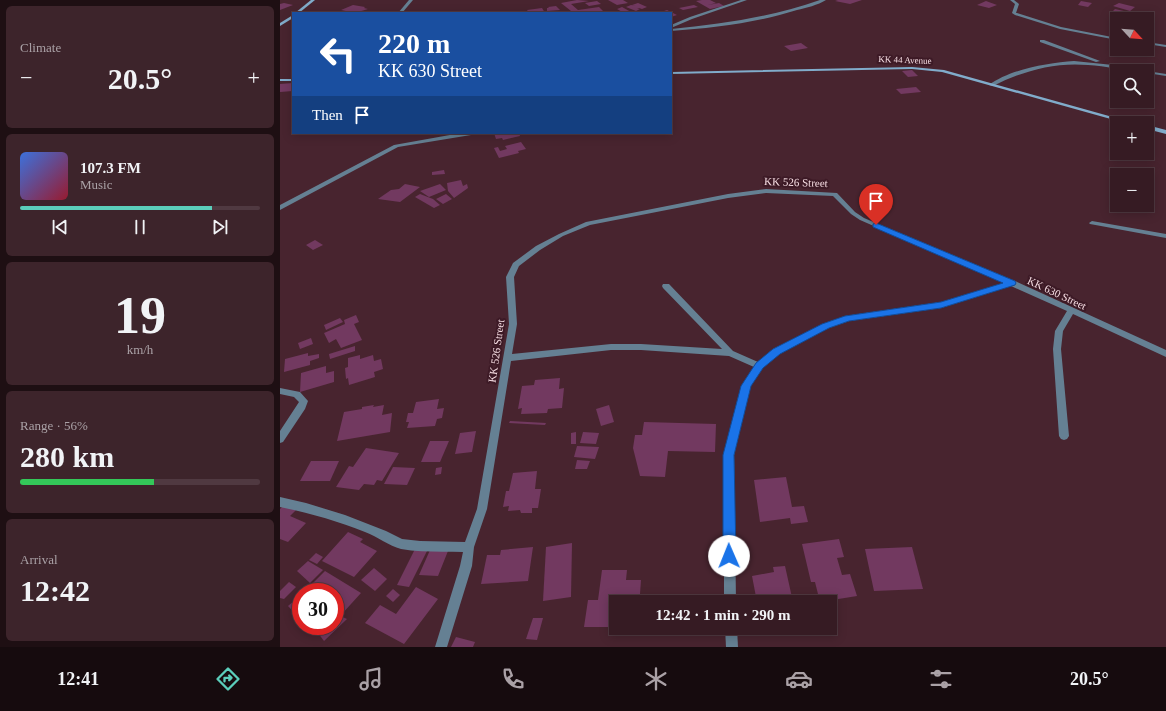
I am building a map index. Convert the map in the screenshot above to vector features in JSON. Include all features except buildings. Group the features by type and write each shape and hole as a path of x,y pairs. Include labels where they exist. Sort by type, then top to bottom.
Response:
{"main road":[{"path":"298,12 313,0"},
{"path":"280,25 292,17"},
{"name":"KK 44 Avenue","path":"672,73 912,68 942,71 1110,117"},
{"path":"280,80 292,80"},
{"path":"1154,129 1166,132"}],"street":[{"path":"401,12 411,0"},
{"path":"672,27 681,22 746,0"},
{"path":"672,28 720,25 768,17 790,12 824,0"},
{"path":"1012,0 1017,4 1014,13 1016,14 1060,28 1110,38"},
{"path":"1042,41 1106,65"},
{"path":"1154,44 1166,46"},
{"path":"991,85 1014,73 1031,67 1066,63 1110,66"},
{"path":"1154,73 1166,75"},
{"path":"280,208 396,146 465,134"},
{"name":"KK 526 Street","path":"441,647 466,566 469,547 482,509 513,324 510,277 516,265 538,248 561,235 588,223 728,196 766,191 835,194"},
{"name":"KK 630 Street","path":"835,194 853,213 862,220 1012,283 1166,354"},
{"path":"1092,223 1166,236"},
{"path":"730,595 729,455 746,386 760,366 776,351 826,326 848,318 941,305 1012,283"},
{"path":"666,286 730,353"},
{"path":"1064,436 1057,349 1059,331 1071,311"},
{"path":"508,358 611,347 648,348 730,353 760,366"},
{"path":"280,391 297,394 304,401 280,439"},
{"path":"280,502 326,512 384,535 396,542 408,545 469,547"},
{"path":"731,635 732,647"}],"route":[{"path":"729,556 729,455 746,386 760,366 776,351 826,326 848,318 941,305 1012,283 876,225"}]}
